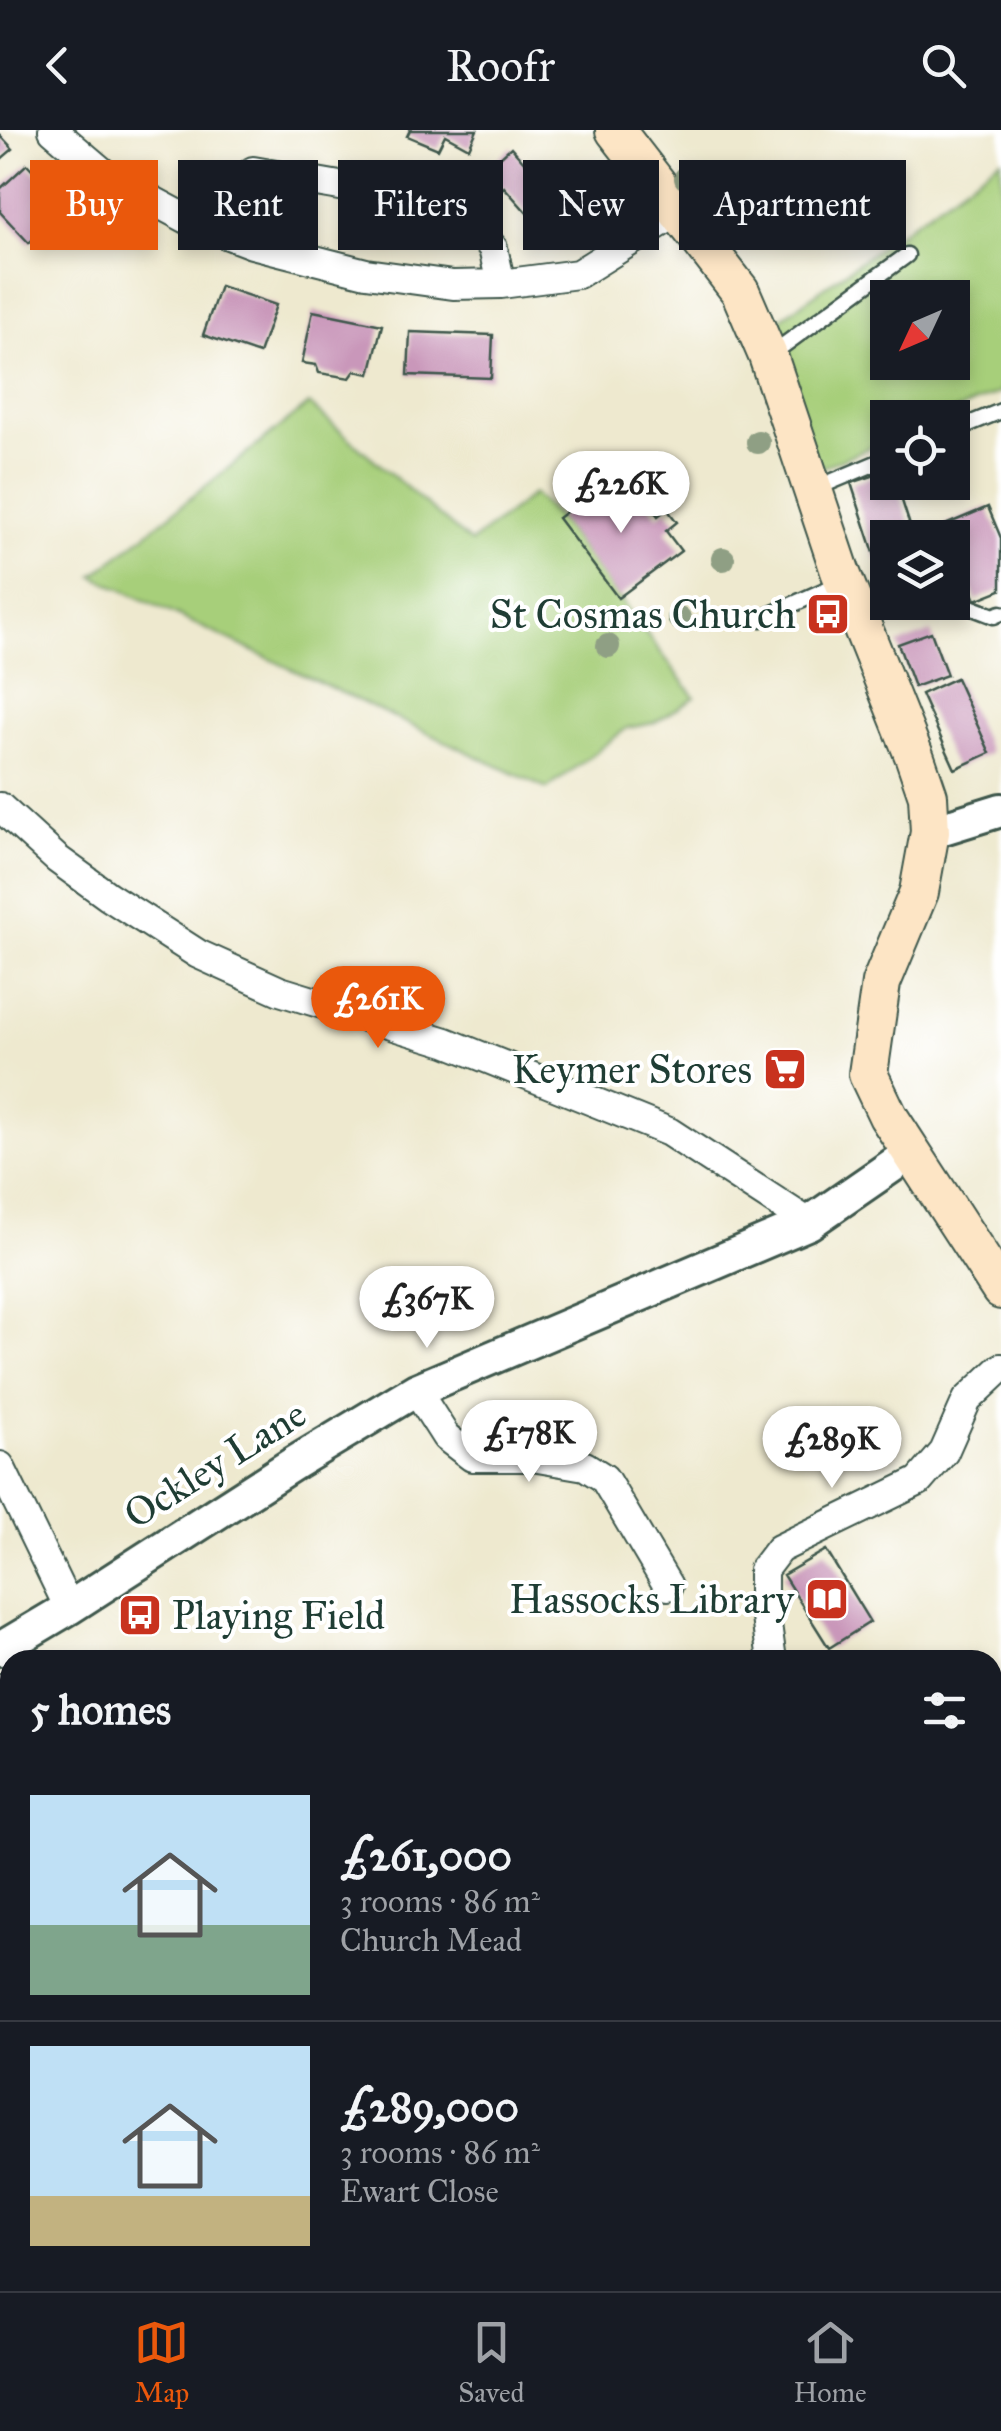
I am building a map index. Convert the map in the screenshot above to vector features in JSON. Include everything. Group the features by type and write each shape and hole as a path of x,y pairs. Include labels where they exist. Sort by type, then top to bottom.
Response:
{"main road":[{"path":"615,130 679,211"},
{"path":"709,250 740,290 768,356 813,490 863,599 928,796 930,832 919,892 880,984 868,1074 888,1116 1001,1290"}],"street":[{"path":"53,130 106,176 189,220 252,244 366,273 453,285 502,284 578,274 679,211"},
{"path":"318,182 432,202 468,218 493,248 502,284"},
{"path":"0,807 56,858 198,954 280,991 446,1042 668,1132 808,1223"},
{"path":"930,832 1001,810"},
{"name":"Ockley Lane","path":"0,1649 416,1390 808,1223 912,1152"},
{"path":"771,1650 763,1570 779,1549 919,1481 944,1452 967,1400 1001,1368"},
{"path":"416,1390 446,1437 472,1457 532,1456 585,1466 604,1478 668,1586"},
{"path":"0,1466 69,1608"}],"lane":[{"path":"768,356 907,255"},
{"path":"970,424 1001,411"},
{"path":"813,490 870,466"},
{"path":"760,619 863,599"},
{"path":"970,607 994,616 1001,614"}],"green space":[{"path":"1001,159 1001,392 970,405 970,400 870,400 870,447 818,469 768,328 876,250 906,250 906,228"},
{"path":"309,404 471,543 533,494 558,518 695,697 654,723 627,728 547,789 93,576"}],"building":[{"path":"410,130 477,130 469,148 445,135 438,149 407,136"},
{"path":"0,135 13,149 0,160"},
{"path":"511,147 523,161 523,208 503,188 503,160 497,160"},
{"path":"27,164 30,167 29,243 0,212 0,189"},
{"path":"220,286 276,305 259,354 203,335"},
{"path":"313,311 382,325 370,374 355,371 350,378 319,373 316,365 302,363"},
{"path":"410,332 493,335 491,378 408,375"},
{"path":"870,477 870,500 902,500 908,520 870,520 870,541 851,483"},
{"path":"605,483 616,499 634,485 658,516 667,509 677,522 666,531 681,551 618,598 558,518"},
{"path":"988,507 1001,538 1001,590 976,600 970,586 970,520 957,520"},
{"path":"931,632 947,675 914,687 898,644"},
{"path":"956,678 990,753 955,769 921,694"},
{"name":"Hassocks Library","path":"826,1550 870,1622 829,1648 783,1575"}],"place":[{"name":"St Cosmas Church","path":"828,614"},
{"name":"Keymer Stores","path":"785,1069"},
{"name":"Hassocks Library","path":"827,1599"},
{"name":"Playing Field","path":"140,1615"}]}
